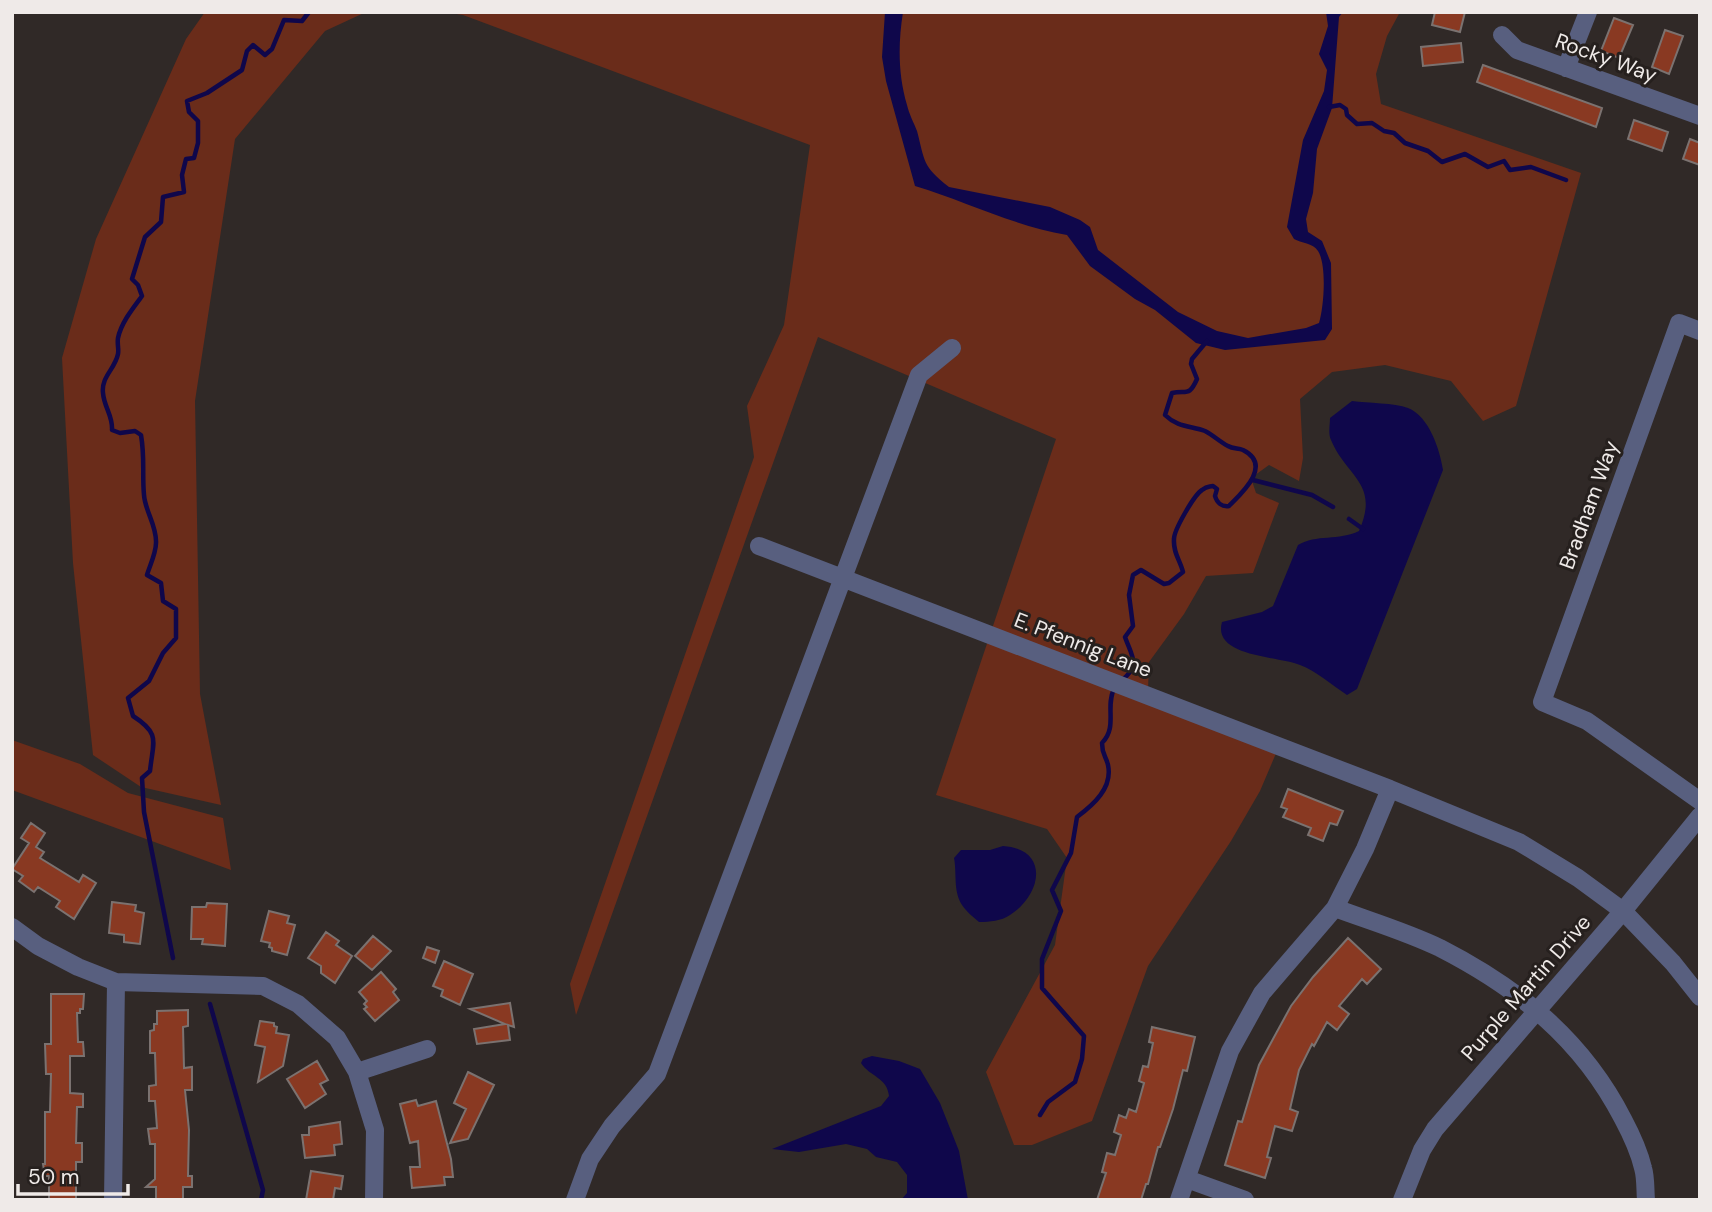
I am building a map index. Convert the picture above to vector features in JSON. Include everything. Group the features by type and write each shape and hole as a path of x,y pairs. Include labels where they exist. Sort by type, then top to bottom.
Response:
{"street":[{"path":"1566,68 1588,12"},
{"name":"Rocky Way","path":"1502,35 1517,50 1700,116"},
{"name":"Bradham Way","path":"1700,331 1679,323 1542,702 1587,721 1700,800"},
{"path":"575,1200 590,1159 612,1126 657,1074 919,375 952,348"},
{"name":"E. Pfennig Lane","path":"759,546 1390,789 1519,842 1578,878 1623,911 1700,997"},
{"path":"1180,1200 1230,1051 1262,993 1335,908 1365,849 1390,789"},
{"name":"Purple Martin Drive","path":"1402,1200 1422,1150 1435,1129 1623,911 1700,816"},
{"path":"1335,908 1438,947 1499,982 1537,1010 1585,1057 1612,1097 1633,1138 1644,1169 1646,1200"},
{"path":"12,927 58,957 116,982 262,986 298,1004 337,1038 357,1072 374,1130 374,1200"},
{"path":"113,1200 116,982"},
{"path":"357,1072 427,1049"},
{"path":"1187,1179 1245,1200"}],"shaded area":[{"path":"205,12 366,12 325,31 235,139 195,401 200,694 221,805 141,787 93,755 73,563 62,358 96,239 186,39"},
{"path":"444,12 1400,12 1387,36 1376,74 1381,104 1581,173 1516,406 1483,421 1451,381 1385,365 1332,372 1300,399 1303,458 1299,481 1269,465 1251,478 1256,493 1279,503 1253,573 1206,576 1184,614 1149,662 1148,690 1277,751 1260,791 1231,841 1148,966 1092,1121 1032,1145 1014,1145 986,1072 1055,945 1067,858 1047,829 936,795 1056,439 818,337 576,1015 570,984 754,457 747,406 784,325 810,145 463,15"},
{"path":"885,12 903,12 900,59 904,93 926,162 940,180 949,187 1050,207 1080,220 1090,227 1098,250 1178,312 1217,331 1248,338 1306,328 1319,323 1324,286 1321,257 1313,246 1294,239 1287,227 1303,140 1324,91 1327,70 1319,54 1328,26 1326,12 1343,12 1339,17 1332,108 1317,149 1313,193 1306,219 1308,232 1322,241 1331,263 1332,329 1325,340 1225,350 1196,343 1155,310 1135,299 1090,266 1067,235 1009,219 915,186 886,81 882,57"},
{"path":"1352,401 1396,405 1415,412 1432,434 1443,470 1357,689 1347,695 1300,665 1236,649 1222,634 1222,622 1262,612 1273,606 1298,545 1359,531 1366,502 1364,491 1338,453 1329,432 1330,418"},
{"path":"12,740 80,764 128,793 223,818 231,870 12,790"},
{"path":"1003,846 1018,849 1028,855 1036,874 1034,885 1021,906 1010,915 995,921 979,922 959,900 954,858 961,850 990,850"},
{"path":"872,1056 899,1061 920,1069 940,1103 959,1151 968,1200 901,1200 907,1193 907,1175 897,1162 876,1157 867,1149 846,1144 799,1152 772,1149 881,1106 889,1096 888,1090 882,1081 861,1063 863,1059"}],"building":[{"path":"1435,12 1465,12 1460,32 1432,25"},
{"path":"1614,18 1633,25 1619,58 1601,51"},
{"path":"1665,30 1683,36 1669,74 1652,67"},
{"path":"1461,43 1463,62 1423,66 1421,47"},
{"path":"1483,65 1602,108 1596,127 1477,82"},
{"path":"1634,120 1668,132 1662,151 1628,139"},
{"path":"1690,139 1700,143 1700,165 1683,159"},
{"path":"1288,789 1343,811 1337,825 1330,823 1323,841 1308,835 1311,828 1283,817 1287,809 1281,807"},
{"path":"31,823 45,833 36,847 44,852 40,858 79,882 83,875 96,883 74,919 56,907 60,901 38,887 34,892 19,881 23,876 12,869 29,843 21,838"},
{"path":"112,902 136,905 135,911 144,913 140,944 124,942 124,935 109,933"},
{"path":"207,903 227,904 225,946 202,944 203,939 191,939 192,907 206,907"},
{"path":"269,911 289,916 287,923 295,925 287,955 272,951 270,943 261,941"},
{"path":"326,932 339,941 336,945 352,956 335,983 321,973 321,966 308,958"},
{"path":"373,936 391,951 372,970 355,956"},
{"path":"1348,938 1381,969 1367,984 1362,979 1339,1006 1349,1014 1337,1030 1327,1022 1314,1046 1312,1044 1299,1070 1290,1109 1298,1112 1292,1131 1275,1126 1267,1157 1271,1158 1265,1178 1225,1165 1238,1121 1242,1122 1259,1065 1273,1039 1291,1006"},
{"path":"427,947 439,951 435,963 423,958"},
{"path":"444,961 473,974 460,1005 441,996 443,990 433,986"},
{"path":"381,972 396,989 393,992 399,1000 375,1021 364,1009 367,1007 364,1004 367,1001 359,992"},
{"path":"51,994 84,994 83,1009 77,1013 78,1042 83,1042 84,1056 70,1056 70,1093 83,1094 83,1107 77,1107 76,1143 82,1143 82,1162 76,1162 76,1200 49,1200 49,1176 45,1176 43,1164 45,1112 50,1112 51,1074 46,1074 45,1044 51,1044"},
{"path":"510,1003 514,1027 508,1025 510,1040 477,1044 474,1029 505,1024 470,1009"},
{"path":"188,1010 188,1026 183,1027 184,1068 192,1067 192,1090 185,1090 189,1130 188,1176 192,1176 192,1187 183,1187 183,1200 156,1200 156,1187 146,1187 155,1179 155,1144 150,1144 148,1129 157,1128 155,1101 149,1101 149,1086 156,1085 155,1053 150,1053 150,1031 154,1030 154,1024 157,1024 157,1011"},
{"path":"260,1021 274,1023 277,1027 276,1033 289,1035 283,1066 258,1082 265,1047 255,1045"},
{"path":"1152,1027 1195,1037 1187,1071 1183,1070 1173,1109 1141,1200 1097,1200 1106,1173 1102,1172 1107,1153 1115,1155 1121,1135 1114,1132 1119,1115 1126,1118 1129,1109 1136,1112 1144,1083 1139,1081 1143,1066 1148,1067 1153,1043 1149,1042"},
{"path":"317,1061 328,1080 320,1084 326,1094 305,1108 287,1079"},
{"path":"468,1072 494,1085 468,1139 450,1143 466,1109 454,1103"},
{"path":"416,1100 418,1106 436,1101 453,1177 444,1177 445,1185 412,1188 410,1167 420,1167 418,1141 410,1143 400,1104"},
{"path":"340,1122 342,1144 334,1145 335,1155 305,1158 302,1135 309,1135 309,1127"},
{"path":"311,1171 343,1176 341,1189 335,1188 333,1200 306,1200"}],"waterway":[{"path":"173,958 144,812 142,778 150,771 153,739 148,728 133,716 128,698 149,681 163,653 176,638 176,609 163,601 161,583 147,575 155,551 156,537 145,501 141,435 135,431 120,433 112,430 103,387 116,359 122,327 142,296 138,285 132,279 145,237 161,222 163,197 184,192 182,175 186,159 194,158 198,143 198,121 189,112 187,101 207,93 242,70 247,51 253,45 265,55 272,49 284,20 302,21 309,12"},
{"path":"1329,107 1340,105 1357,124 1372,123 1384,131 1394,133 1405,143 1428,151 1442,162 1465,154 1488,167 1504,161 1510,170 1531,167 1566,180"},
{"path":"1122,680 1133,665 1125,637 1133,626 1129,595 1133,575 1141,570 1164,584 1183,572 1174,539 1194,498 1205,488 1213,486 1217,489 1215,496 1218,503 1229,506 1247,487 1255,471 1252,456 1243,450 1230,447 1205,431 1179,424 1165,415 1172,393 1187,392 1194,385 1197,379 1191,364 1192,359 1207,341"},
{"path":"1253,480 1312,495 1333,507"},
{"path":"1349,519 1363,529"},
{"path":"1040,1115 1048,1102 1075,1082 1082,1059 1084,1036 1042,988 1042,959 1061,911 1052,890 1071,853 1077,817 1095,801 1108,781 1108,765 1102,743 1109,730 1114,689"},
{"path":"210,1004 263,1190 261,1200"}]}
